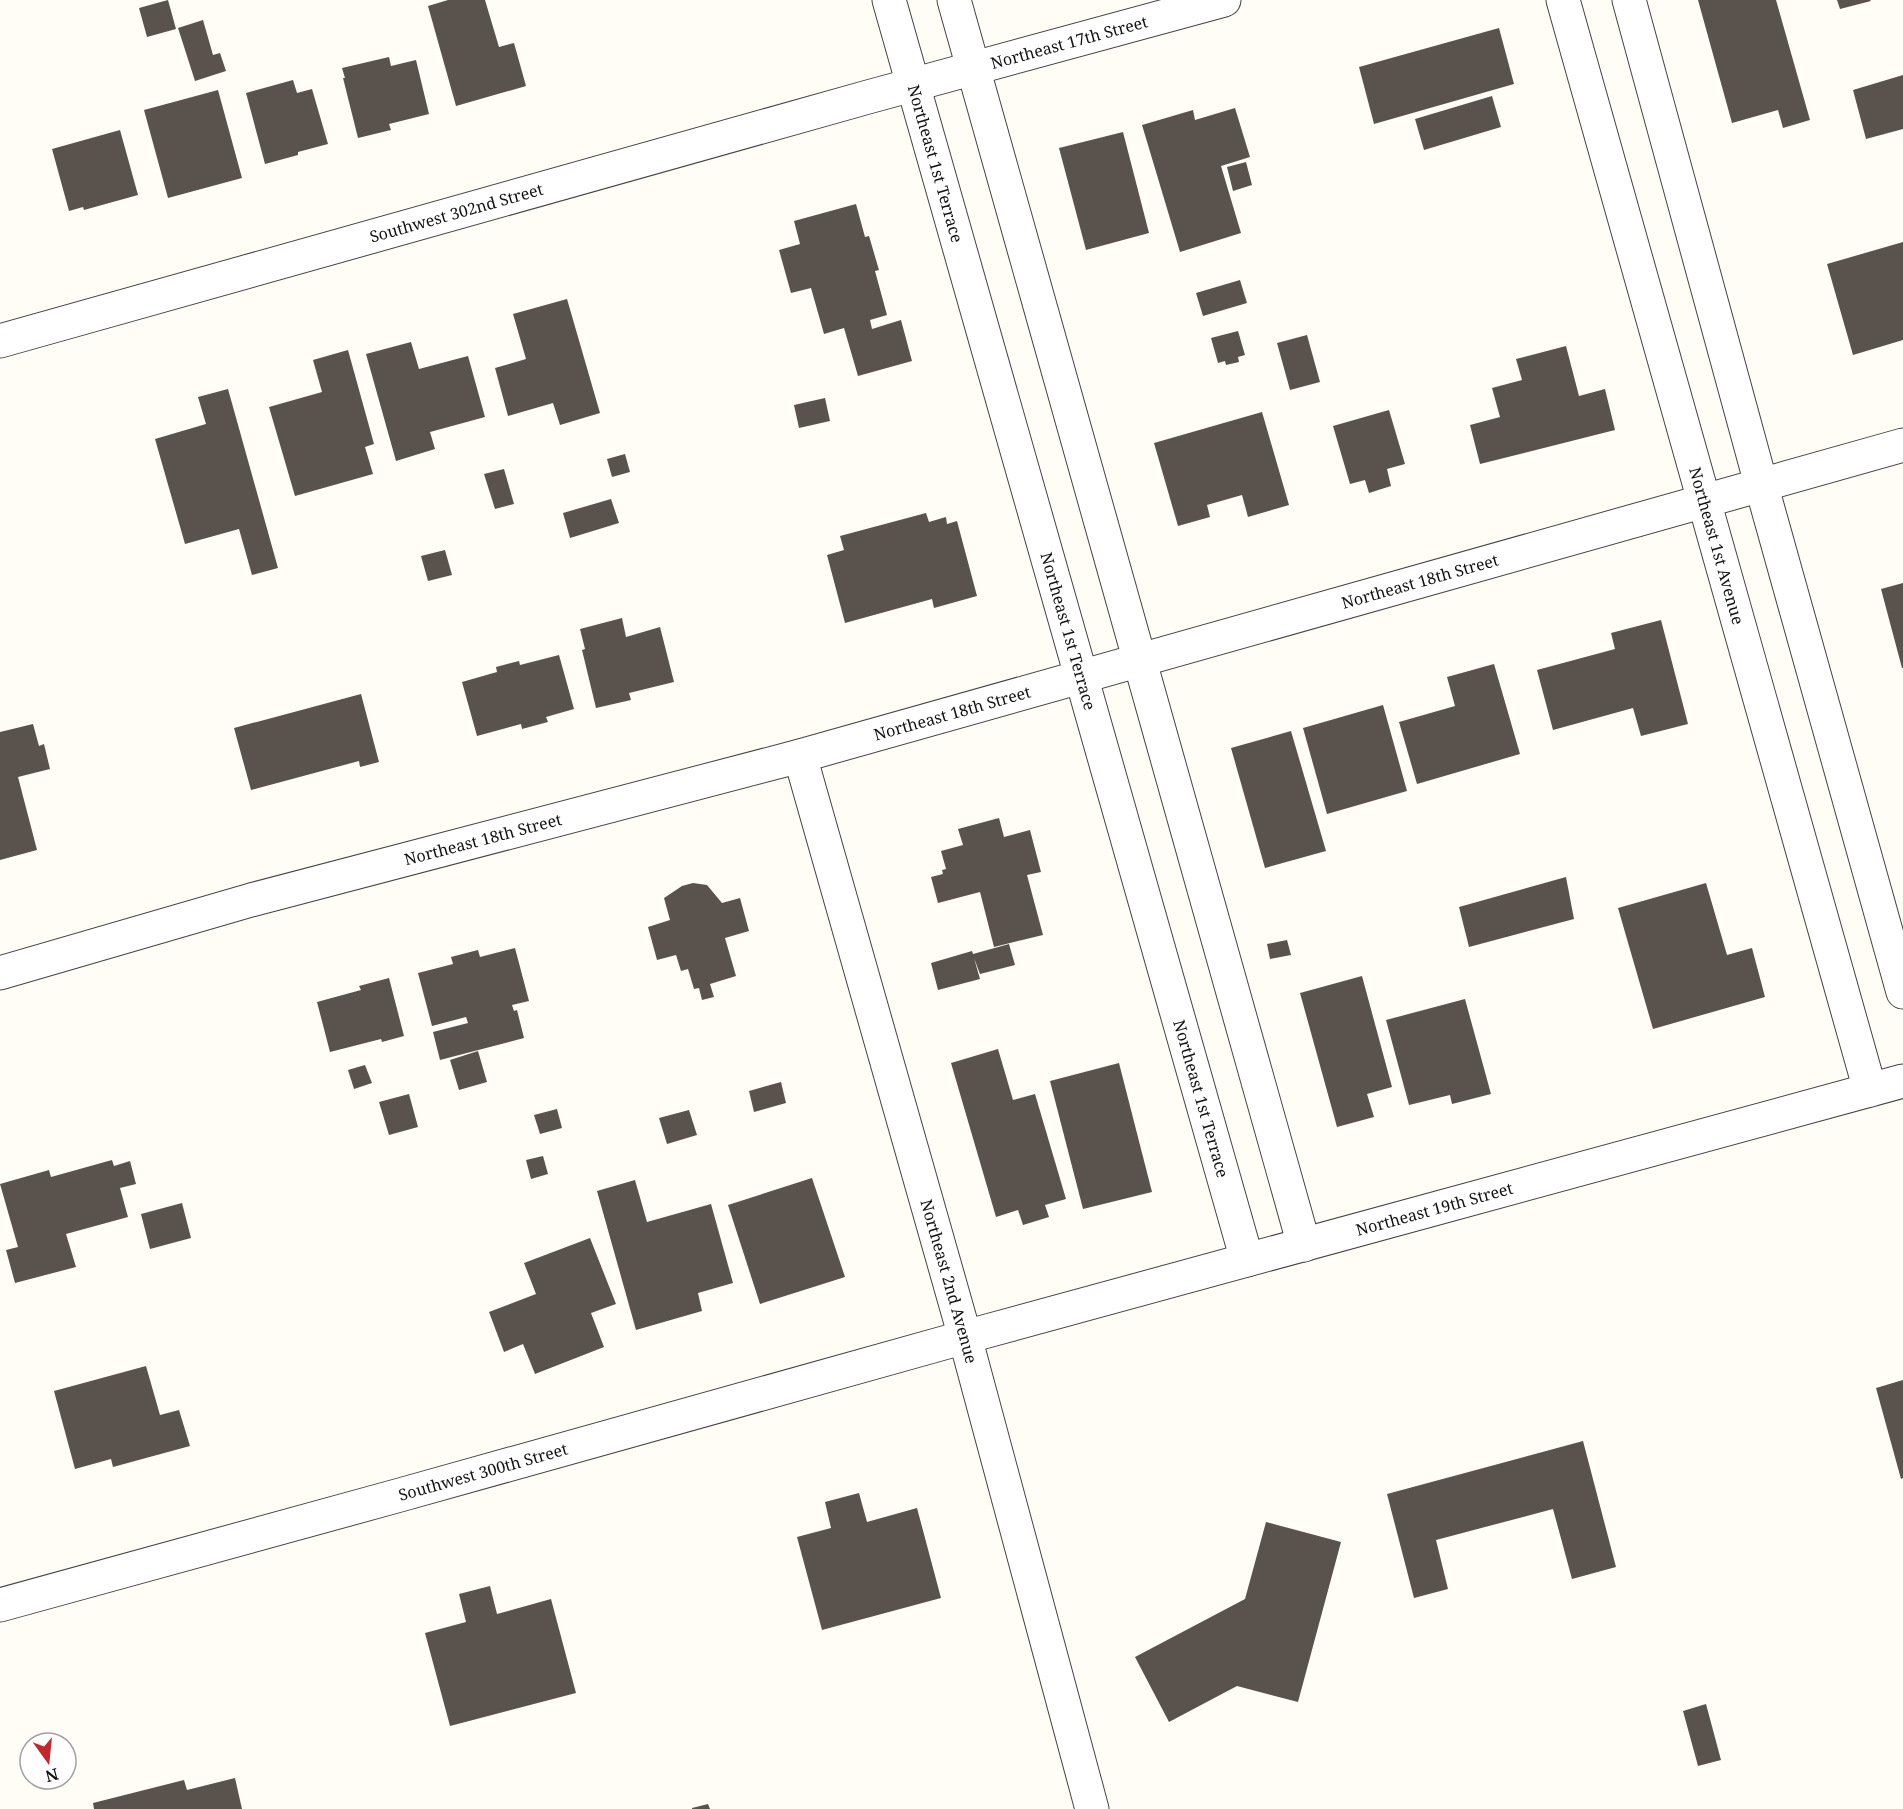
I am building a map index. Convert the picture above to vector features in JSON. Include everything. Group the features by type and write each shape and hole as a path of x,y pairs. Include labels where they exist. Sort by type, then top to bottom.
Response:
{"street":[{"name":"Northeast 1st Terrace","path":"889,0 1247,1260"},
{"path":"954,0 1304,1245"},
{"name":"Northeast 17th Street","path":"914,85 1224,0"},
{"name":"Northeast 1st Avenue","path":"1563,0 1870,1090"},
{"path":"1629,0 1903,992"},
{"name":"Southwest 302nd Street","path":"0,340 914,85"},
{"name":"Northeast 18th Street","path":"0,973 251,900 800,756 1903,445"},
{"name":"Northeast 2nd Avenue","path":"800,756 965,1337 1092,1809"},
{"name":"Northeast 19th Street","path":"965,1337 1903,1081"},
{"name":"Southwest 300th Street","path":"0,1605 965,1337"}],"building":[{"path":"168,0 176,29 147,37 139,8"},
{"path":"448,0 485,0 499,47 514,43 526,86 456,106 428,6"},
{"path":"1698,0 1776,0 1810,120 1783,128 1778,110 1732,123"},
{"path":"1837,0 1870,0 1871,1 1840,9"},
{"path":"203,20 213,55 220,53 226,71 195,81 178,28"},
{"path":"1499,28 1514,84 1374,124 1359,67"},
{"path":"389,57 391,66 416,60 429,114 389,124 391,130 358,138 342,68"},
{"path":"1903,75 1903,129 1866,139 1853,90"},
{"path":"293,80 297,93 312,89 328,144 265,164 246,93"},
{"path":"218,90 242,178 168,198 144,110"},
{"path":"1492,96 1501,127 1424,150 1415,119"},
{"path":"1235,108 1250,157 1221,166 1241,233 1180,252 1142,125 1193,110 1195,120"},
{"path":"120,130 138,195 84,210 83,207 69,211 52,149"},
{"path":"1123,132 1149,233 1086,250 1059,148"},
{"path":"1246,162 1252,185 1233,191 1227,167"},
{"path":"856,204 865,237 869,236 879,270 875,271 887,315 870,320 872,329 901,320 912,361 858,376 844,328 824,334 811,288 791,293 779,250 800,244 794,221"},
{"path":"1903,242 1903,340 1853,355 1827,264"},
{"path":"1240,280 1247,303 1203,316 1196,293"},
{"path":"567,299 600,413 560,425 553,403 508,416 495,368 526,359 513,314"},
{"path":"1238,331 1245,355 1238,357 1239,362 1226,365 1225,361 1218,363 1211,338"},
{"path":"1307,335 1320,382 1290,390 1277,343"},
{"path":"411,342 419,369 468,356 485,417 430,432 435,449 396,461 366,354"},
{"path":"1566,346 1579,396 1605,389 1615,430 1480,464 1470,425 1500,417 1492,388 1522,380 1516,359"},
{"path":"348,350 374,444 365,447 373,474 295,496 269,407 322,392 313,360"},
{"path":"228,389 278,568 252,575 239,529 185,544 155,439 206,424 198,397"},
{"path":"825,398 830,421 799,428 794,405"},
{"path":"1389,410 1405,464 1387,469 1391,486 1369,493 1365,480 1350,484 1333,426"},
{"path":"1262,412 1289,505 1248,517 1242,495 1207,505 1210,517 1178,526 1154,443"},
{"path":"625,454 630,472 612,477 607,459"},
{"path":"504,469 514,504 495,509 484,474"},
{"path":"611,499 619,523 570,538 563,513"},
{"path":"926,513 929,522 946,517 947,524 957,521 977,596 934,608 932,599 845,623 827,555 844,550 840,536"},
{"path":"445,550 452,575 428,581 421,556"},
{"path":"1903,583 1903,668 1902,668 1881,589"},
{"path":"622,618 626,637 660,627 674,682 629,693 631,700 596,708 582,650 585,649 580,629"},
{"path":"1661,620 1688,724 1641,736 1633,708 1553,730 1537,670 1615,649 1611,633"},
{"path":"559,655 574,709 546,717 548,722 522,729 521,724 477,736 462,682 497,672 496,667 519,661 520,665"},
{"path":"1494,664 1520,754 1417,784 1399,722 1455,706 1447,677"},
{"path":"361,694 379,762 360,767 359,761 251,790 234,728"},
{"path":"1383,705 1407,791 1327,814 1303,728"},
{"path":"33,724 39,746 44,744 50,769 18,777 37,850 0,860 0,732"},
{"path":"1291,731 1326,851 1265,868 1231,748"},
{"path":"999,818 1004,837 1030,830 1041,872 1027,875 1043,935 994,947 980,892 938,903 931,877 943,874 942,870 946,869 941,851 963,845 958,829"},
{"path":"1566,877 1574,919 1469,947 1459,907"},
{"path":"693,883 707,885 722,903 740,898 749,931 725,938 736,976 710,984 714,997 702,1000 699,988 694,989 688,969 681,971 676,955 657,960 648,927 670,920 664,898 682,886"},
{"path":"1706,883 1727,955 1752,948 1765,997 1653,1029 1618,908"},
{"path":"1287,940 1291,955 1270,959 1267,944"},
{"path":"1009,944 1015,965 980,974 974,958 980,979 938,990 931,963 972,951 973,954"},
{"path":"515,948 529,1001 512,1005 514,1011 517,1010 524,1038 440,1060 433,1032 468,1023 466,1017 432,1026 418,973 453,964 451,957 478,950 480,957"},
{"path":"1362,976 1392,1087 1367,1094 1374,1117 1337,1127 1300,993"},
{"path":"389,978 404,1036 382,1042 381,1039 330,1052 317,1002 361,990 359,986"},
{"path":"1465,999 1491,1094 1452,1104 1450,1095 1409,1105 1386,1020"},
{"path":"998,1049 1013,1100 1035,1094 1066,1199 1045,1205 1049,1217 1023,1225 1018,1210 996,1217 951,1063"},
{"path":"478,1051 487,1082 459,1090 450,1060"},
{"path":"1119,1063 1152,1192 1083,1209 1050,1081"},
{"path":"365,1065 372,1083 354,1089 348,1070"},
{"path":"781,1082 786,1103 754,1112 749,1091"},
{"path":"409,1094 418,1127 389,1135 379,1102"},
{"path":"557,1109 562,1128 540,1134 534,1115"},
{"path":"689,1110 697,1135 667,1144 659,1118"},
{"path":"543,1156 548,1174 531,1179 526,1160"},
{"path":"112,1160 114,1166 130,1161 136,1184 120,1188 128,1217 66,1234 76,1267 15,1283 6,1250 18,1247 0,1184 49,1170 51,1177"},
{"path":"812,1178 845,1277 760,1304 728,1205"},
{"path":"635,1180 647,1222 711,1204 733,1283 698,1293 702,1311 636,1330 597,1191"},
{"path":"182,1203 191,1238 150,1249 141,1214"},
{"path":"590,1238 616,1304 591,1313 604,1347 535,1374 523,1344 504,1352 489,1312 536,1294 524,1263"},
{"path":"146,1366 160,1415 179,1410 190,1446 113,1467 111,1459 75,1469 54,1391"},
{"path":"1903,1380 1903,1478 1901,1479 1876,1388"},
{"path":"1583,1441 1616,1567 1572,1579 1553,1509 1436,1540 1448,1589 1414,1598 1387,1494"},
{"path":"859,1493 867,1522 917,1508 941,1598 822,1630 797,1537 831,1528 825,1502"},
{"path":"1266,1522 1341,1542 1298,1702 1237,1686 1169,1722 1135,1657 1245,1599"},
{"path":"490,1586 497,1614 551,1599 576,1693 450,1726 425,1633 466,1622 459,1594"},
{"path":"1706,1704 1721,1760 1698,1766 1683,1711"},
{"path":"235,1778 242,1809 94,1809 93,1803 184,1780 187,1790"},
{"path":"708,1804 710,1809 692,1809 692,1808"}]}
